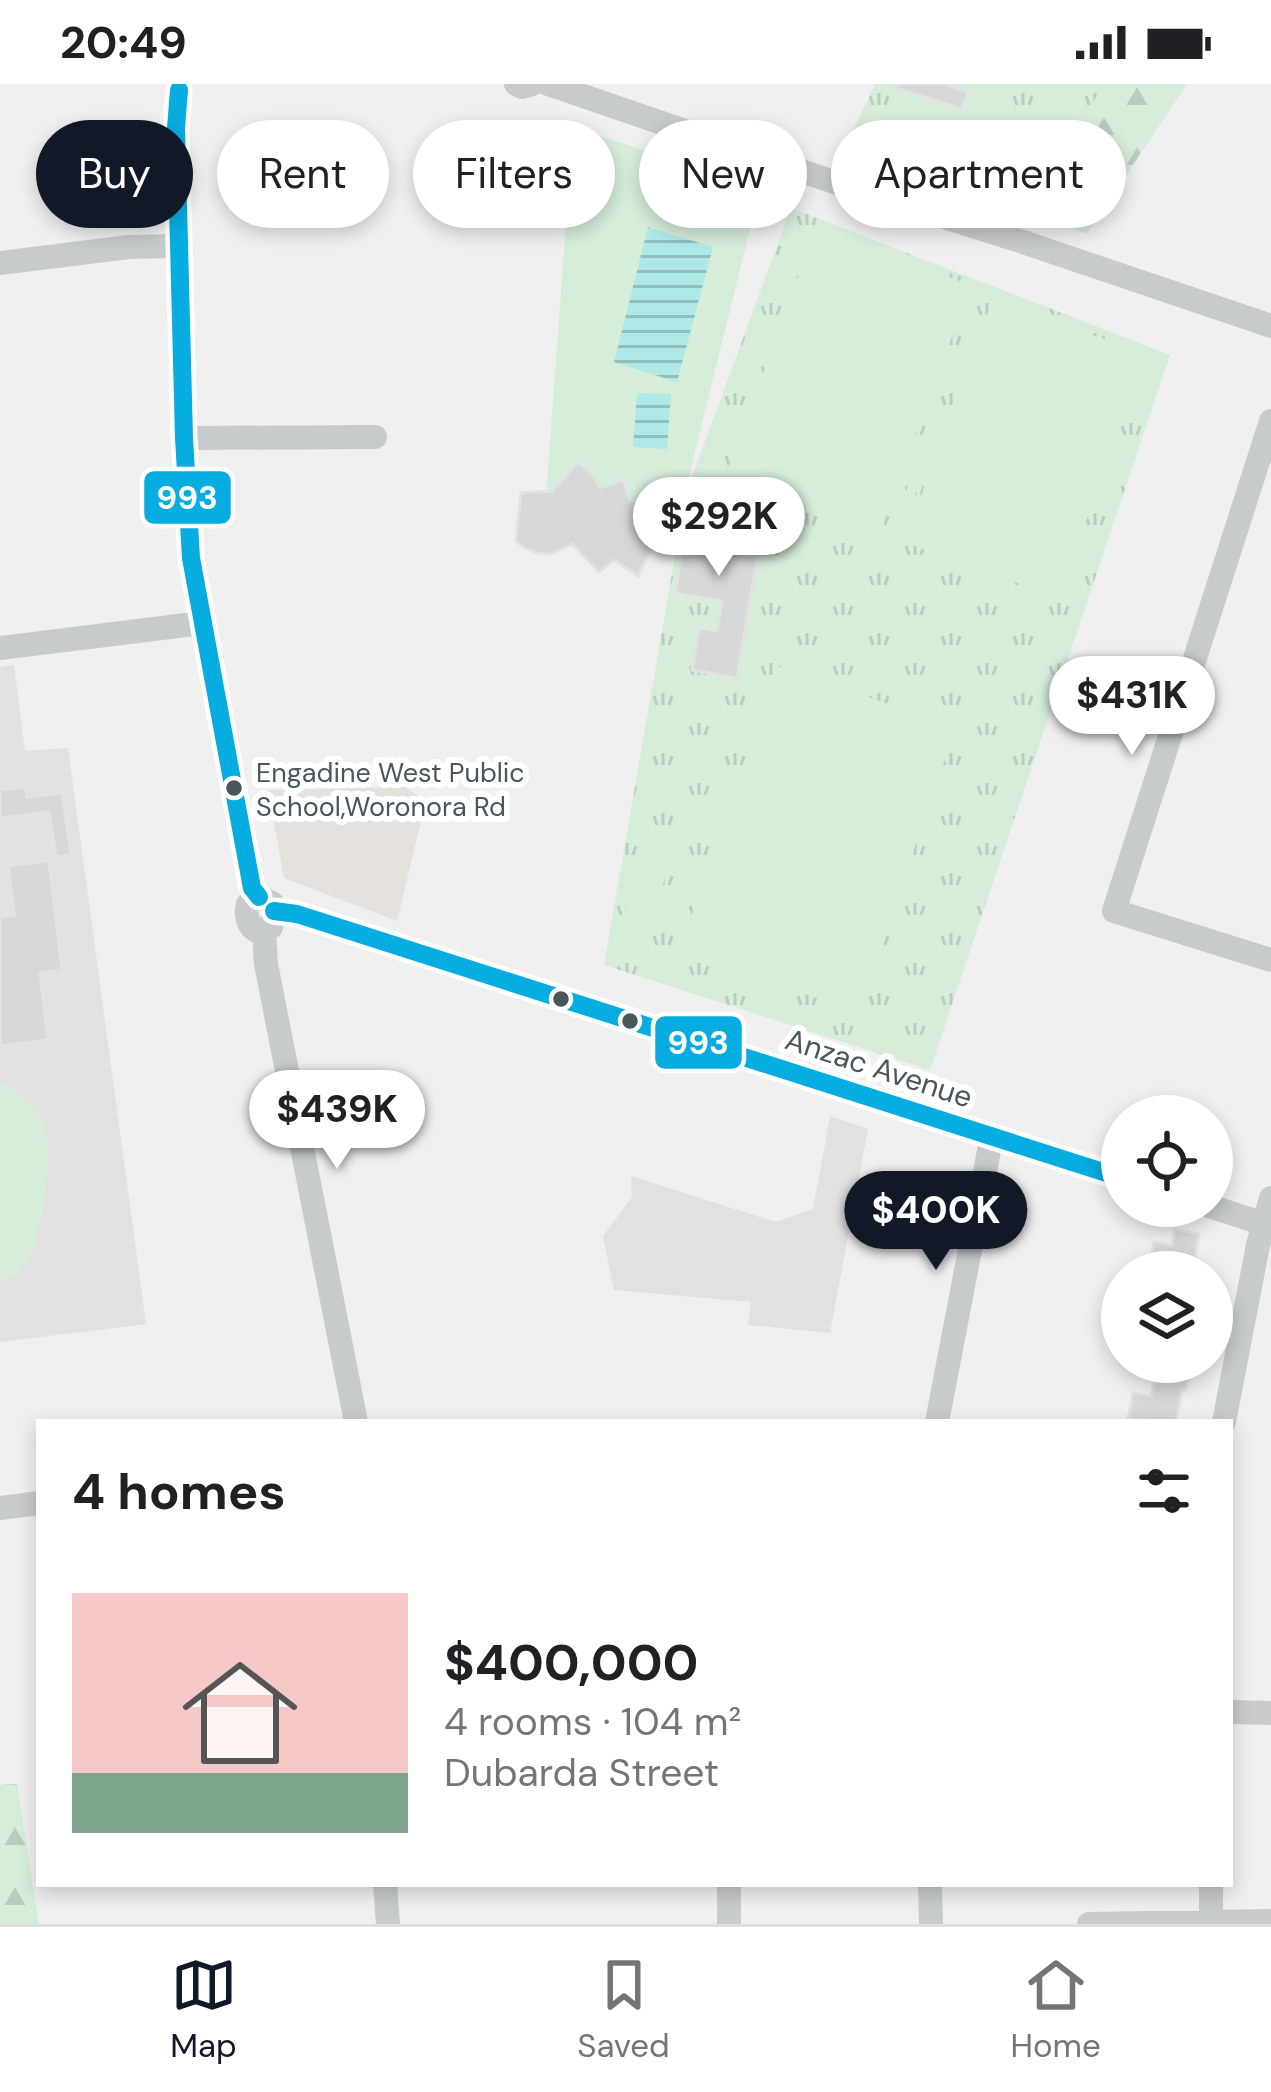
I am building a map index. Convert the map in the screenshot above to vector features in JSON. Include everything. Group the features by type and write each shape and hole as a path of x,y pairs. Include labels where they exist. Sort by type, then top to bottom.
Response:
{"street":[{"path":"516,84 532,84"},
{"path":"548,84 1271,326"},
{"path":"180,86 176,128 191,558 253,888 266,913 266,964 355,1419"},
{"path":"0,263 128,247 179,246"},
{"path":"1271,421 1114,911 1271,960"},
{"path":"184,438 376,437"},
{"path":"0,649 202,623"},
{"name":"Anzac Avenue","path":"266,913 297,914 442,958 1101,1171"},
{"path":"938,1419 992,1136"},
{"path":"1225,1419 1271,1198"},
{"path":"1233,1214 1267,1225"},
{"path":"0,1508 36,1503"},
{"path":"1233,1712 1271,1713"},
{"path":"385,1887 388,1924"},
{"path":"729,1887 729,1924"},
{"path":"930,1887 931,1924"},
{"path":"1211,1887 1211,1923"},
{"path":"1090,1924 1271,1921"}],"shaded area":[{"path":"14,665 25,751 68,748 146,1324 0,1342 0,667"},
{"path":"405,787 426,801 397,921 284,878 268,790"},
{"path":"830,1116 868,1129 830,1333 748,1325 751,1302 614,1290 603,1236 632,1197 631,1176 776,1222 813,1209"}],"green space":[{"path":"875,84 1103,84 1084,120 858,120"},
{"path":"1093,84 1187,84 1126,176 1126,120 1074,120"},
{"path":"615,141 639,149 639,228 750,228 675,533 544,524 566,228 615,228"},
{"path":"807,214 831,224 831,228 843,228 1170,355 930,1070 604,965 686,493 784,228 807,228"},
{"path":"816,229 971,285 881,528 727,471"},
{"path":"993,299 1147,355 1058,598 904,542"},
{"path":"931,426 940,429 912,502 903,499"},
{"path":"777,666 956,727 858,1012 679,952"},
{"path":"639,849 670,856 647,950 617,943"},
{"path":"0,1083 38,1114 48,1155 43,1207 32,1250 19,1270 0,1284"},
{"path":"17,1784 39,1924 0,1924 0,1785"}],"water":[{"path":"648,228 713,247 677,382 614,362"},
{"path":"637,393 671,394 667,449 633,447"}],"building":[{"path":"894,84 943,84 968,92 962,109"},
{"path":"578,462 600,488 623,480 630,501 660,499 656,539 638,576 614,560 599,572 572,544 551,554 516,541 521,493 552,491"},
{"path":"692,496 743,504 739,526 762,530 737,678 692,670 699,628 717,631 722,601 675,593"},
{"path":"26,787 27,797 62,793 71,855 56,857 49,812 0,818 0,790"},
{"path":"49,861 62,970 40,973 48,1040 0,1046 0,917 14,915 8,866"},
{"path":"1175,1229 1199,1234 1196,1251 1152,1251 1154,1242 1172,1246"},
{"path":"1154,1383 1188,1383 1177,1419 1128,1419 1133,1393 1151,1396"}],"transit line":[{"name":"993","path":"179,90 176,128 191,558 252,888 259,897"},
{"name":"993","path":"274,911 297,914 1101,1171"}],"place":[{"name":"Engadine West Public School,Woronora Rd","path":"234,788"}]}
